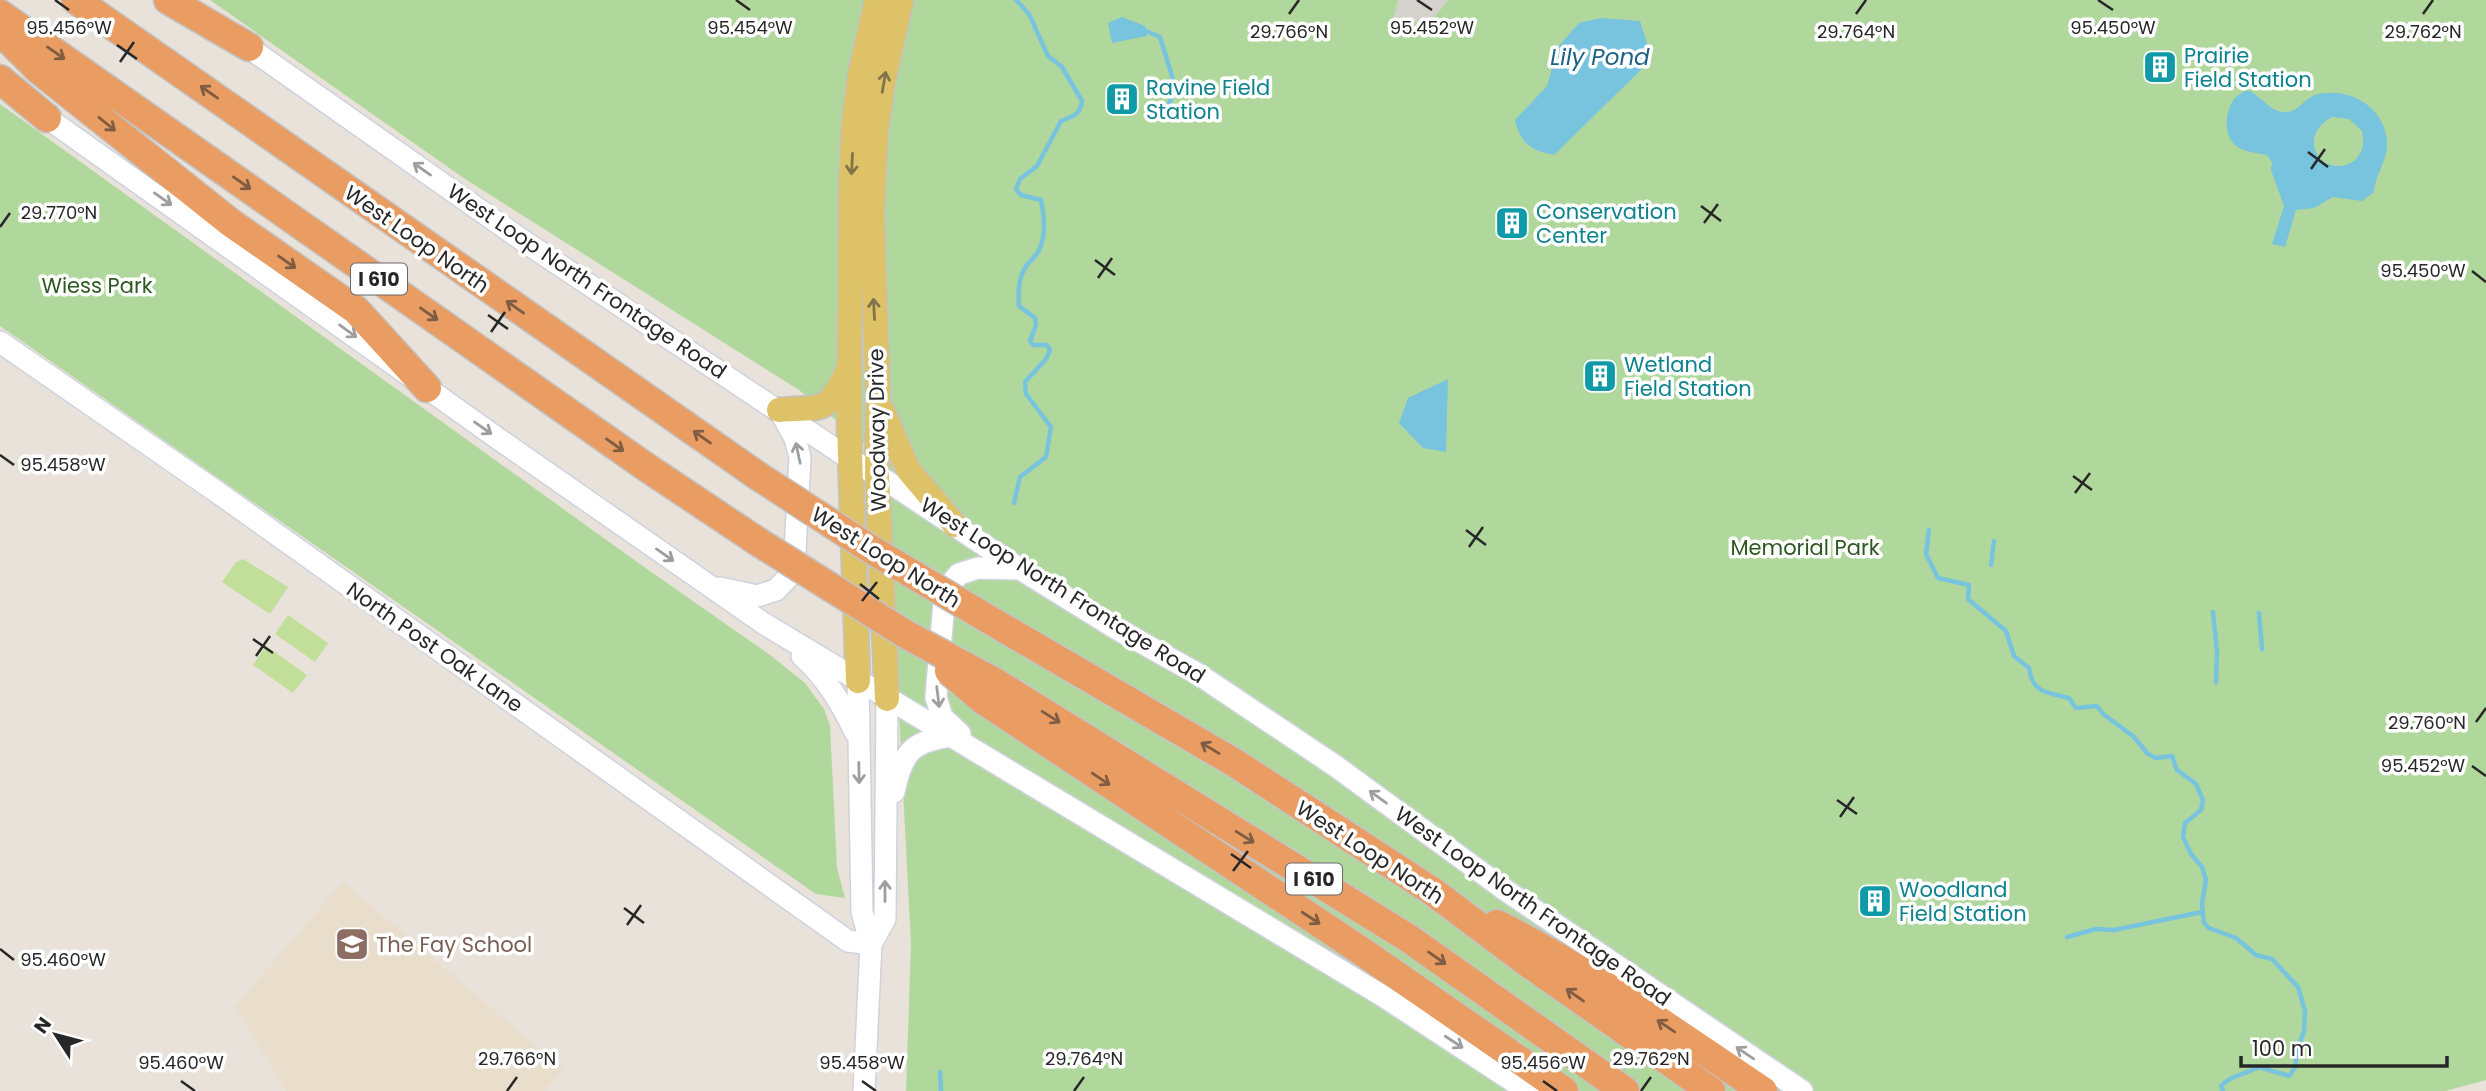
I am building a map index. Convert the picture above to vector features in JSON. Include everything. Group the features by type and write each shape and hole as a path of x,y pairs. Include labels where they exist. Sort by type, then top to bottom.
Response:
{"highway":[{"name":"West Loop North","path":"76,0 758,476 872,550 1234,763 1432,891 1528,963 1711,1091"},
{"path":"168,0 248,47"},
{"name":"I 610","path":"0,14 646,467 760,543 907,635 988,691 1408,938 1625,1091"},
{"path":"0,31 38,70 231,223 356,310 427,388"},
{"path":"0,79 47,118"},
{"path":"988,691 1564,1091"},
{"path":"1432,891 1536,943 1763,1091"}],"main road":[{"name":"West Loop North Frontage Road","path":"181,0 525,242 850,459 1117,629 1198,674 1334,765 1508,892 1802,1091"},
{"name":"Woodway Drive","path":"864,1091 871,944 862,912 849,368 854,121 860,75 877,0"},
{"name":"Woodway Drive","path":"871,944 885,919 887,699 877,475 878,397 872,214 883,83 901,0"},
{"path":"0,85 763,623 1383,996 1528,1091"},
{"name":"North Post Oak Lane","path":"0,342 217,492 848,941 871,944"},
{"path":"708,586 757,596 776,590 794,570 800,458 795,438 779,410 813,410 823,407 836,394 849,368"},
{"path":"878,397 909,471 956,525"},
{"path":"975,749 942,717 936,697 945,592 959,574 978,568 1020,569"},
{"path":"763,623 813,666 844,708 859,742"},
{"path":"886,835 897,775 907,752 934,738 952,736"}],"shaded area":[{"path":"1398,0 1449,0 1420,33 1416,22 1410,20 1390,33"},
{"name":"The Fay School","path":"343,882 564,1070 544,1091 286,1091 235,1006"}],"green space":[{"name":"Memorial Park","path":"210,0 2486,0 2486,1080 2445,1091 906,1091 911,944 886,461 799,390 465,179"},
{"name":"Wiess Park","path":"0,104 770,655 805,683 824,709 830,726 837,868 845,898 816,894 0,326"},
{"path":"243,559 288,587 270,614 222,582 236,562"},
{"path":"288,615 328,643 315,662 275,634"},
{"path":"266,646 307,675 293,693 253,665"}],"water":[{"path":"1122,17 1145,26 1147,36 1112,43 1108,23"},
{"name":"Lily Pond","path":"1601,18 1640,21 1652,59 1554,155 1539,151 1528,145 1520,135 1515,120 1547,86 1558,47 1579,23"},
{"path":"2247,90 2273,109 2283,112 2297,108 2315,95 2328,93 2341,93 2364,102 2374,111 2386,132 2386,152 2374,192 2362,201 2333,197 2314,208 2296,210 2285,247 2272,244 2284,206 2271,170 2272,163 2267,155 2246,151 2235,145 2227,129 2231,104","holes":["2332,117 2349,119 2362,131 2363,145 2359,156 2342,166 2323,161 2317,154 2314,142 2317,130"]},
{"path":"1448,379 1446,452 1423,448 1399,423 1408,398"}],"waterway":[{"path":"1014,503 1020,477 1046,457 1051,427 1026,394 1025,382 1046,359 1050,350 1047,345 1033,345 1030,341 1036,325 1035,318 1019,306 1019,286 1023,272 1038,252 1043,239 1042,206 1041,200 1021,195 1016,189 1020,179 1037,166 1061,121 1076,114 1082,101 1062,67 1048,56 1029,14 1016,0"},
{"path":"1146,31 1160,37 1175,86 1187,91 1175,86 1169,104"},
{"path":"1929,530 1926,554 1938,578 1969,585 1968,599 2006,631 2014,656 2029,668 2038,687 2048,693 2069,698 2076,708 2097,706 2103,714 2133,736 2148,754 2156,758 2172,756 2177,770 2196,784 2203,800 2201,810 2185,823 2183,837 2191,854 2202,867 2206,880 2202,903 2204,923 2209,928 2236,938 2256,955 2272,959 2298,987 2305,1011 2304,1032 2298,1046 2295,1068 2289,1076 2259,1067 2229,1079 2221,1086 2223,1091"},
{"path":"1991,565 1994,541"},
{"path":"2213,612 2217,652 2216,682"},
{"path":"2259,613 2262,649"},
{"path":"2067,937 2096,929 2114,930 2202,912"},
{"path":"940,1072 941,1091"}],"place":[{"name":"Prairie Field Station","path":"2160,67"},
{"name":"Ravine Field Station","path":"1122,99"},
{"name":"Conservation Center","path":"1512,223"},
{"name":"Wetland Field Station","path":"1600,376"},
{"name":"Woodland Field Station","path":"1875,901"},
{"name":"The Fay School","path":"352,944"}]}
